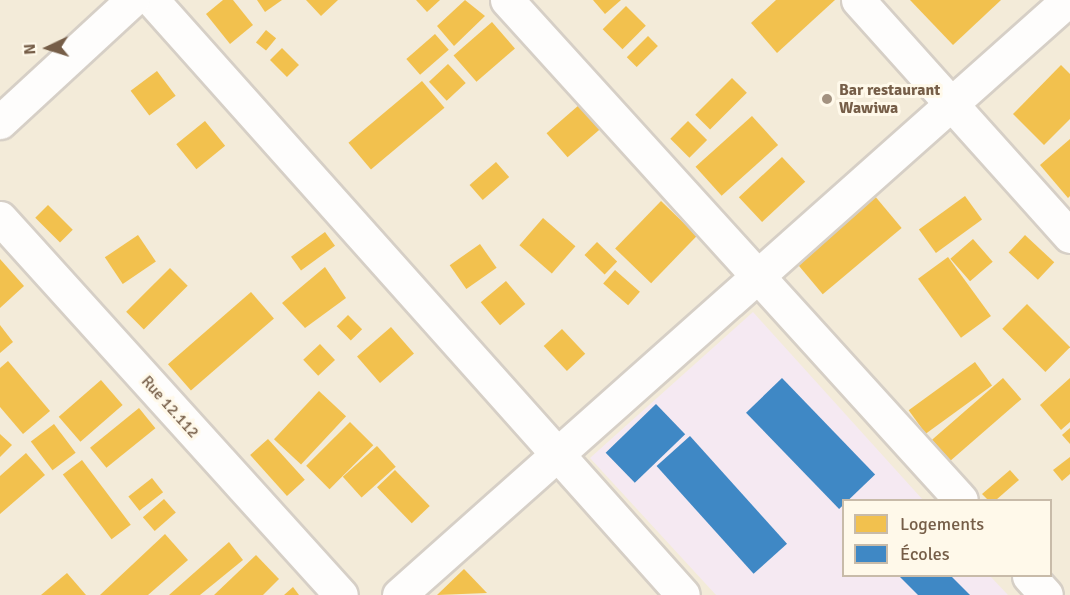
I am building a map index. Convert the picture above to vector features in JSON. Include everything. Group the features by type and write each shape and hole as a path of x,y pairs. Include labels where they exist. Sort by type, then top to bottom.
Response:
{"street":[{"path":"0,122 132,0"},
{"path":"152,0 683,595"},
{"path":"507,0 758,274 959,499"},
{"path":"858,0 1070,236"},
{"path":"399,595 1068,0"},
{"name":"Rue 12.112","path":"0,218 341,595"},
{"path":"1030,577 1047,595"}],"shaded area":[{"path":"0,0 1070,0 1070,595 0,595"},
{"path":"753,312 922,499 842,499 842,577 991,577 1008,595 716,595 590,458"}],"building: Logements":[{"path":"223,0 233,0 253,25 230,44 206,14"},
{"path":"257,0 282,0 265,12"},
{"path":"306,0 338,0 321,16"},
{"path":"416,0 440,0 427,12"},
{"path":"465,0 485,16 454,46 437,26"},
{"path":"593,0 621,0 605,14"},
{"path":"776,0 835,0 777,53 751,23"},
{"path":"910,0 1001,0 953,45"},
{"path":"626,6 646,26 622,49 603,29"},
{"path":"492,22 515,48 476,82 454,55"},
{"path":"266,30 276,38 266,51 256,42"},
{"path":"435,34 449,50 420,75 406,59"},
{"path":"648,36 658,46 637,67 627,57"},
{"path":"282,48 299,65 287,77 270,60"},
{"path":"448,64 466,83 447,101 429,82"},
{"path":"1061,65 1070,74 1070,119 1044,145 1013,114"},
{"path":"157,71 176,96 149,116 131,91"},
{"path":"732,78 747,93 710,130 695,115"},
{"path":"422,81 444,108 371,170 348,143"},
{"path":"579,105 600,129 568,157 547,133"},
{"path":"752,116 778,145 722,196 696,167"},
{"path":"205,121 225,146 196,169 176,144"},
{"path":"688,121 707,140 689,158 670,139"},
{"path":"1070,139 1070,196 1068,198 1040,165"},
{"path":"782,157 805,182 762,222 739,197"},
{"path":"496,162 509,177 483,200 470,185"},
{"path":"874,195 902,228 823,294 795,261"},
{"path":"965,196 982,219 936,253 919,230"},
{"path":"661,201 697,236 651,283 615,248"},
{"path":"48,205 73,230 60,242 35,218"},
{"path":"543,218 575,246 552,273 519,245"},
{"path":"325,232 335,246 301,270 291,257"},
{"path":"138,235 156,262 123,284 105,257"},
{"path":"1025,235 1054,262 1038,280 1009,253"},
{"path":"973,239 993,262 970,281 950,259"},
{"path":"597,242 617,261 605,274 584,255"},
{"path":"480,244 497,268 466,289 450,265"},
{"path":"948,257 991,316 961,338 918,279"},
{"path":"0,259 24,286 0,308"},
{"path":"325,267 346,298 305,328 282,303"},
{"path":"170,268 188,286 144,330 126,312"},
{"path":"615,270 640,292 628,305 603,284"},
{"path":"506,281 525,304 500,325 481,302"},
{"path":"251,292 274,318 191,391 168,364"},
{"path":"1027,304 1070,347 1045,372 1002,329"},
{"path":"348,315 362,329 351,340 337,326"},
{"path":"0,325 13,342 0,353"},
{"path":"391,327 414,353 380,383 357,357"},
{"path":"562,329 585,354 567,371 544,346"},
{"path":"320,344 335,360 318,376 303,360"},
{"path":"8,361 50,411 23,434 0,407 0,368"},
{"path":"975,362 992,385 926,434 909,410"},
{"path":"1003,378 1021,399 950,461 932,440"},
{"path":"1070,378 1070,422 1061,430 1040,405"},
{"path":"101,380 123,405 80,442 59,417"},
{"path":"319,391 346,416 301,465 274,439"},
{"path":"139,408 155,428 106,468 90,448"},
{"path":"350,422 373,445 329,489 306,466"},
{"path":"54,424 76,453 53,470 31,441"},
{"path":"1070,428 1070,444 1062,435"},
{"path":"0,434 12,445 0,457"},
{"path":"268,439 305,480 287,496 250,455"},
{"path":"377,446 396,467 362,498 343,477"},
{"path":"26,453 45,475 0,514 0,476"},
{"path":"1070,457 1070,474 1062,481 1053,470"},
{"path":"82,460 131,525 112,539 63,474"},
{"path":"395,470 430,506 412,523 377,487"},
{"path":"1010,470 1019,480 997,499 987,499 982,494"},
{"path":"152,478 163,492 139,511 128,496"},
{"path":"164,499 176,513 155,531 143,517"},
{"path":"165,534 188,560 148,595 100,595"},
{"path":"229,542 243,560 200,595 169,595"},
{"path":"256,555 279,579 263,595 214,595"},
{"path":"464,569 487,593 437,595"},
{"path":"67,573 86,595 41,595"},
{"path":"293,587 299,595 284,595"}],"building: Écoles":[{"path":"782,378 875,474 850,499 842,499 842,506 839,509 746,413"},
{"path":"656,404 685,434 635,483 606,453"},
{"path":"690,436 787,544 754,574 657,466"},
{"path":"900,577 952,577 970,595 918,595"}],"place":[{"name":"Bar restaurant Wawiwa","path":"827,99"}]}
